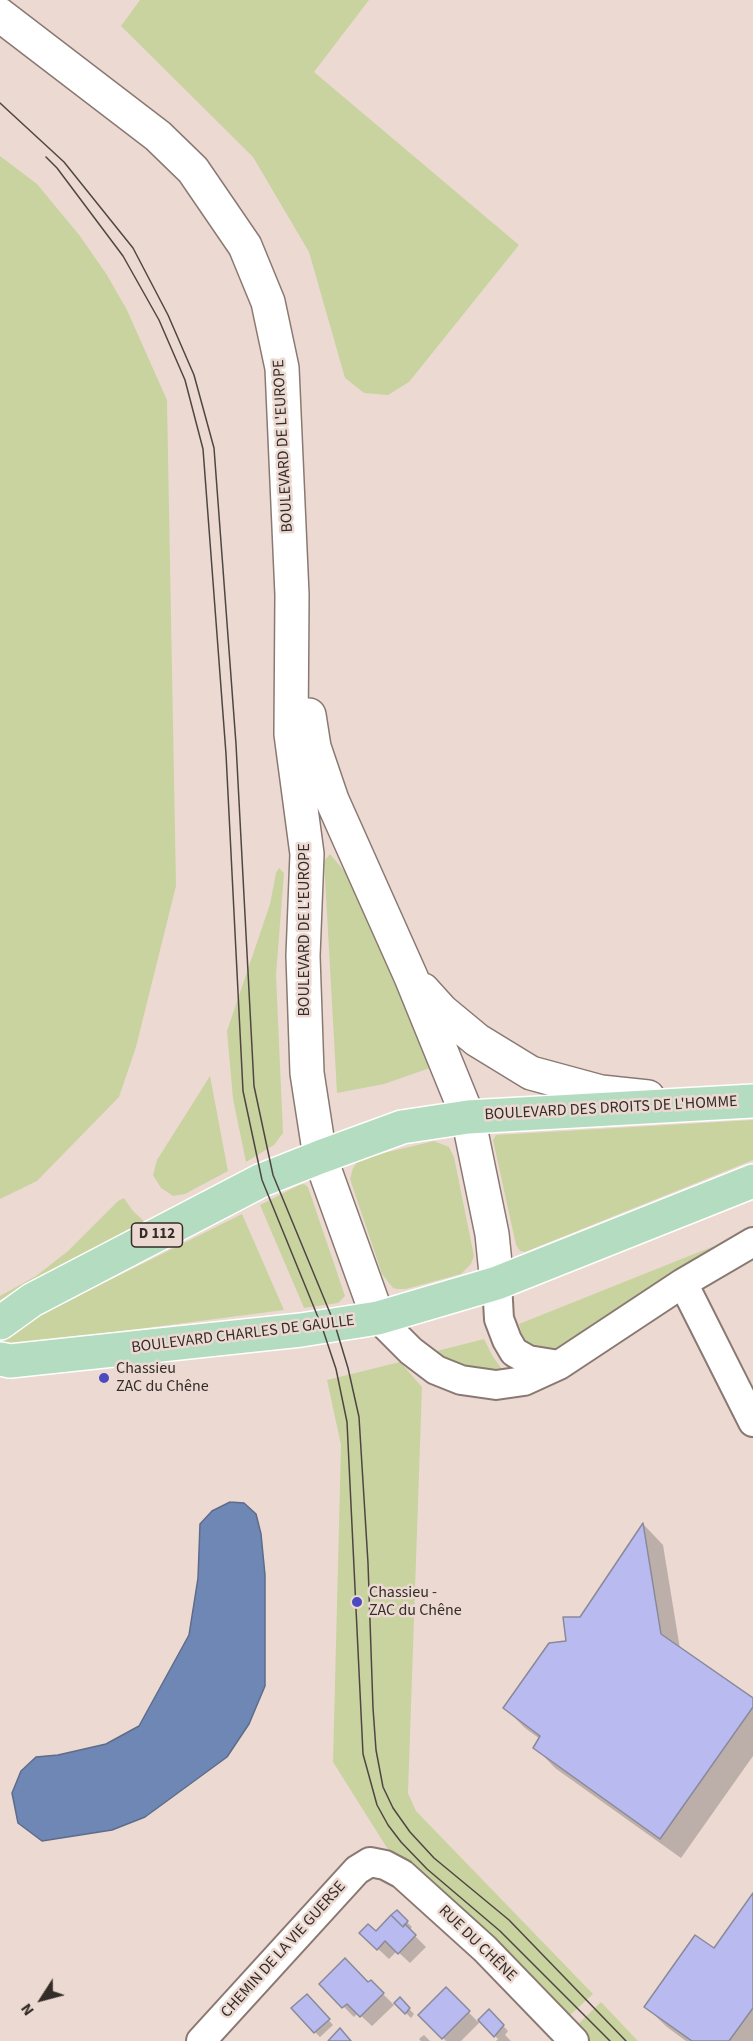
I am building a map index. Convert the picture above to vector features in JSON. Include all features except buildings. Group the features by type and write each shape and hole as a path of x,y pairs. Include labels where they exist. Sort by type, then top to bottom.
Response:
{"main road":[{"name":"BOULEVARD DES DROITS DE L'HOMME","path":"320,1157 402,1127 468,1117 753,1101"},
{"name":"D 112","path":"0,1323 32,1300 247,1188 320,1157"},
{"path":"497,1283 753,1181"},
{"name":"BOULEVARD CHARLES DE GAULLE","path":"0,1359 10,1361 301,1330 378,1318 497,1283"}],"street":[{"name":"BOULEVARD DE L'EUROPE","path":"0,15 165,143 194,170 245,246 268,302 282,368 292,595 291,734 307,854 303,956 307,1074 320,1157 378,1318"},
{"name":"BOULEVARD DE L'EUROPE","path":"292,595 314,747 332,800 411,977 468,1117 492,1234 497,1283"},
{"name":"BOULEVARD DE L'EUROPE","path":"411,977 442,1011 477,1040 531,1072 601,1092 698,1103"},
{"path":"378,1318 411,1352 436,1370 461,1380 496,1385 524,1381 559,1365 683,1283 753,1242"},
{"path":"497,1283 499,1318 514,1352 528,1360 559,1365"},
{"path":"683,1283 753,1422"},
{"name":"CHEMIN DE LA VIE GUERSE","path":"201,2041 357,1870 370,1862"},
{"name":"RUE DU CHÊNE","path":"370,1862 385,1865 402,1874 485,1949 574,2041"}],"green space":[{"path":"140,0 369,0 314,72 519,245 409,382 388,395 364,393 345,378 309,252 253,157 121,26"},
{"path":"0,156 37,184 80,236 107,275 127,310 167,400 176,886 136,1047 119,1097 37,1181 0,1199"},
{"path":"330,854 350,878 430,1068 384,1084 337,1093 324,861"},
{"path":"279,868 284,873 276,975 283,1133 274,1145 246,1162 233,1099 227,1031 270,904"},
{"path":"210,1076 228,1171 185,1194 173,1196 161,1188 153,1175 157,1160"},
{"path":"753,1120 753,1160 525,1252 520,1251 516,1245 493,1140 496,1135"},
{"path":"434,1141 449,1147 454,1157 474,1256 471,1264 461,1274 406,1289 393,1288 382,1274 350,1179 353,1168 358,1161 367,1157"},
{"path":"304,1184 308,1187 345,1296 338,1303 304,1308 260,1205"},
{"path":"124,1198 133,1211 148,1225 0,1304 0,1296 36,1276 68,1251 118,1201"},
{"path":"242,1214 284,1310 0,1347 0,1335"},
{"path":"714,1246 557,1348 535,1349 527,1343 522,1334 519,1324"},
{"path":"484,1339 501,1368 500,1371 472,1374 433,1352"},
{"path":"400,1362 422,1387 408,1793 416,1811 593,1994 568,2017 387,1848 333,1762 341,1445 327,1380"},
{"path":"601,2002 638,2041 590,2041 576,2026"}],"water":[{"path":"230,1502 244,1503 256,1514 261,1534 265,1575 265,1686 249,1724 227,1757 145,1817 112,1830 42,1841 18,1823 12,1793 21,1771 36,1757 58,1755 106,1744 139,1726 189,1635 198,1578 200,1524 212,1511"}],"tram line":[{"path":"0,103 64,162 133,248 168,315 194,375 214,448 236,744 254,1086 273,1175 335,1325 359,1417 368,1563 373,1708 376,1750 383,1787 393,1808 410,1832 434,1858 509,1920 626,2041"},
{"path":"46,157 57,168 123,256 159,320 185,380 203,449 226,754 243,1091 262,1180 322,1327 336,1369 347,1422 363,1754 377,1805 401,1842 427,1869 500,1931 610,2041"}],"place":[{"name":"Chassieu ZAC du Chêne","path":"104,1378"},
{"name":"Chassieu - ZAC du Chêne","path":"357,1602"}]}
